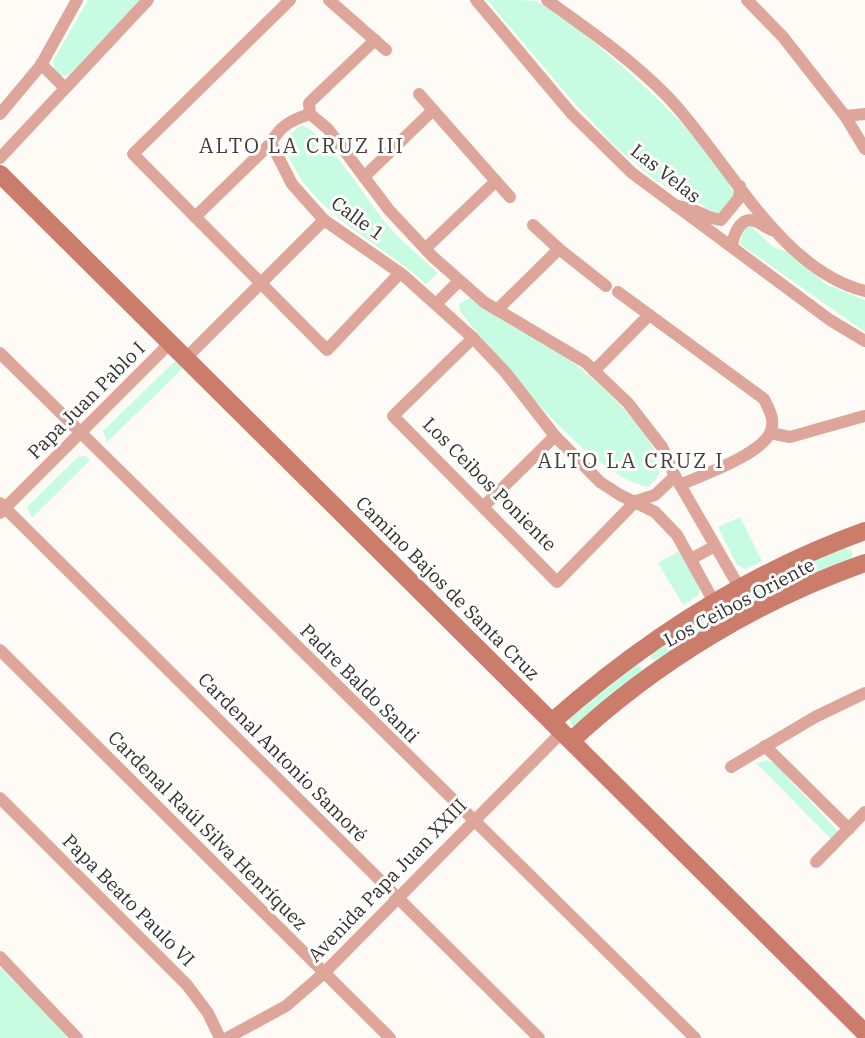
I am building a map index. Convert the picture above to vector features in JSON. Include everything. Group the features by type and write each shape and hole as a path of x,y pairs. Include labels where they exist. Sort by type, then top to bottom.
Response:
{"street":[{"path":"0,114 41,64 77,0"},
{"path":"0,158 148,0"},
{"path":"290,0 133,154 327,350 400,273"},
{"path":"329,0 386,51"},
{"name":"Las Velas","path":"475,0 583,127 632,173 830,320 865,341"},
{"path":"547,0 649,79 698,130 776,231 826,274 865,292"},
{"path":"747,0 783,37 845,116 865,149"},
{"path":"195,217 271,143 278,130 293,119 310,114 309,103 375,40"},
{"path":"41,64 65,88"},
{"path":"419,94 510,197"},
{"path":"364,177 433,110"},
{"name":"Calle 1","path":"310,114 328,129 364,177 426,248 459,281 497,310 594,371 628,403 662,447 739,587"},
{"path":"845,116 865,114"},
{"name":"Calle 1","path":"271,143 292,184 324,220 400,273 473,338 506,373 555,436 600,482 655,512 677,535 714,602"},
{"name":"Camino Bajos de Santa Cruz","path":"0,174 865,1033"},
{"path":"426,248 496,181"},
{"path":"676,206 692,207 713,219 721,220 739,198 740,186"},
{"path":"186,358 324,220"},
{"path":"733,247 738,228 747,221 755,220 776,231"},
{"path":"533,225 606,286"},
{"path":"497,310 559,249"},
{"path":"436,304 459,281"},
{"path":"618,292 764,399 772,416 770,433 757,449 678,480 655,495 636,501"},
{"path":"594,371 649,315"},
{"name":"Los Ceibos Poniente","path":"473,338 393,416 557,582 636,501"},
{"name":"Papa Juan Pablo I","path":"2,509 170,343"},
{"name":"Padre Baldo Santi","path":"0,353 695,1038"},
{"path":"770,433 790,437 864,416"},
{"path":"483,507 555,436"},
{"name":"Cardenal Antonio Samoré","path":"2,509 539,1038"},
{"path":"563,731 643,648 739,587 782,565 857,534 861,565"},
{"path":"691,559 715,546"},
{"name":"Los Ceibos Oriente","path":"563,731 605,710 658,669 758,611 861,565"},
{"path":"643,648 646,662 658,669"},
{"name":"Cardenal Raúl Silva Henríquez","path":"0,650 390,1038"},
{"path":"731,767 865,693"},
{"name":"Avenida Papa Juan XXIII","path":"227,1038 286,1006 324,973 472,820 563,731"},
{"path":"765,746 849,828"},
{"name":"Papa Beato Paulo VI","path":"0,798 187,985 208,1013 220,1038"},
{"path":"816,862 865,812"},
{"path":"0,957 77,1038"}],"green space":[{"path":"88,0 142,0 69,75 62,76 54,69 53,61"},
{"path":"487,0 535,1 582,32 650,91 682,124 710,155 728,181 734,199 717,215 690,197 656,181 616,147 575,104"},
{"path":"302,125 337,156 395,234 438,273 426,284 330,211 304,183 285,150 290,134"},
{"path":"751,226 773,247 788,252 826,284 865,300 865,332 740,244 744,227"},
{"path":"472,297 495,315 571,361 623,408 656,453 660,469 653,483 648,487 625,478 600,462 546,413 460,311 459,304"},
{"path":"180,361 185,366 107,442 103,431 174,362"},
{"path":"86,456 90,460 32,518 27,507 78,457"},
{"path":"740,517 762,561 746,569 737,565 718,527"},
{"path":"845,548 852,551 852,562 659,663 650,658 651,653 745,595 793,570"},
{"path":"679,551 700,587 698,596 683,605 658,563"},
{"path":"636,663 644,671 574,728 568,718"},
{"path":"767,760 774,763 840,833 832,840 756,763"},
{"path":"0,967 63,1030 67,1038 0,1038"}],"district":[{"name":"ALTO LA CRUZ III","path":"302,146"},
{"name":"ALTO LA CRUZ I","path":"631,461"}]}
